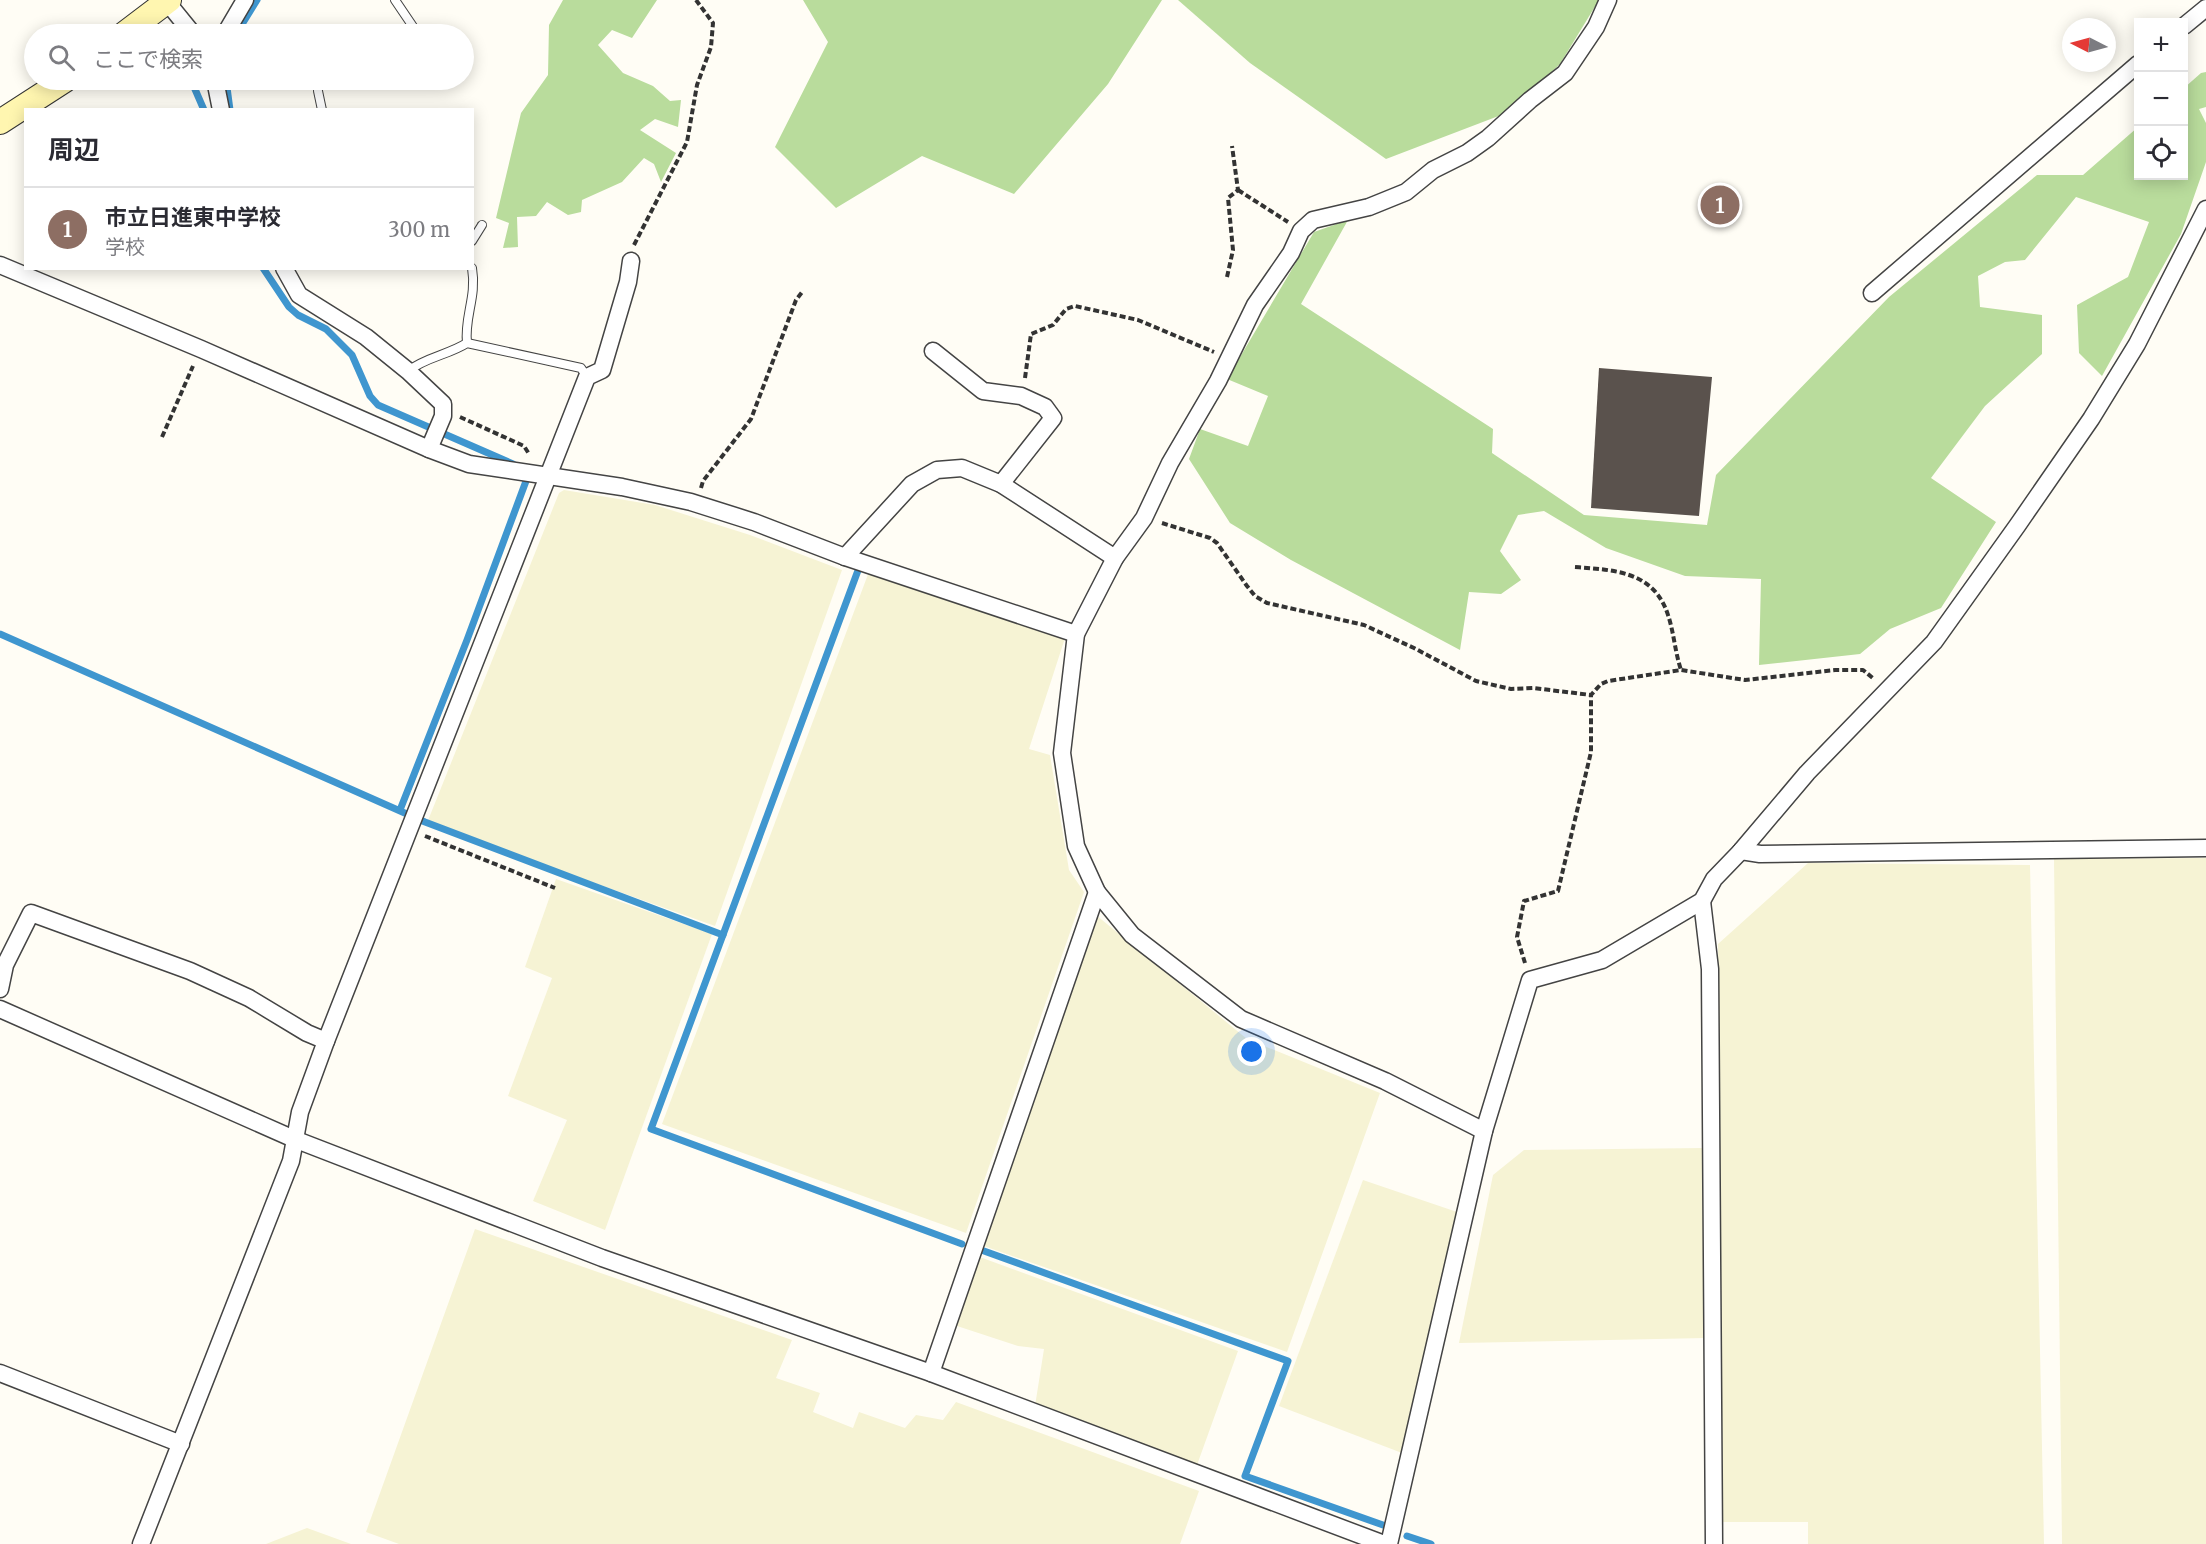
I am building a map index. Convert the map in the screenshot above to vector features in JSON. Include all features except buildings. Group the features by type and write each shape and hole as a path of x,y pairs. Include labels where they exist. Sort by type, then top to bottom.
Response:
{"main road":[{"path":"137,24 168,1"},
{"path":"0,122 50,90"}],"street":[{"path":"231,24 245,0"},
{"path":"1484,1131 1384,1081 1241,1019 1132,935 1097,892 1076,846 1062,753 1076,634 1115,558 1144,518 1170,463 1218,381 1255,305 1291,254 1301,231 1314,220 1369,207 1406,192 1432,170 1467,153 1488,138 1530,100 1565,73 1596,27 1608,0"},
{"path":"168,1 185,24"},
{"path":"2188,23 2206,8"},
{"path":"1872,293 2134,68"},
{"path":"217,90 221,108"},
{"path":"1389,1544 1484,1131 1530,980 1602,960 1702,901 1714,879 1741,851 1807,773 1934,642 2091,418 2137,344 2206,209"},
{"path":"141,1544 291,1161 300,1112 326,1041 587,376 602,370 628,282 631,261"},
{"path":"0,265 469,464 622,487 695,504 754,522 845,557 1076,634"},
{"path":"285,270 299,295 366,337 408,371 443,404 443,416 429,448"},
{"path":"933,351 983,391 1021,396 1045,407 1053,418 1000,484"},
{"path":"845,557 912,484 937,470 962,468 1000,484 1115,558"},
{"path":"1741,851 1761,854 2206,848"},
{"path":"931,1373 1097,892"},
{"path":"1702,901 1710,969 1714,1544"},
{"path":"0,989 5,965 31,914 190,971 249,998 326,1041"},
{"path":"0,1009 294,1139 602,1258 931,1373 1383,1544"},
{"path":"0,1374 181,1444"}],"lane":[{"path":"395,0 411,24"},
{"path":"318,91 322,108"},
{"path":"474,238 482,225"},
{"path":"466,343 475,285 471,270"},
{"path":"408,371 421,361 459,348 466,343 581,368 587,376"}],"path":[{"path":"631,261 634,245 687,142 697,85 711,47 713,23 696,0"},
{"path":"1232,146 1238,190 1301,231"},
{"path":"1227,277 1233,250 1228,198 1238,190"},
{"path":"695,504 703,481 751,420 796,300 803,291"},
{"path":"1021,396 1029,362 1031,334 1053,326 1066,309 1075,306 1138,320 1229,358"},
{"path":"162,436 201,349"},
{"path":"443,411 450,411 524,446 531,458"},
{"path":"1144,518 1210,538 1217,543 1247,586 1267,603 1364,626 1414,648 1476,681 1511,689 1533,688 1591,695"},
{"path":"1575,567 1611,570 1644,581 1652,588 1667,613 1681,670"},
{"path":"1530,980 1518,937 1524,901 1558,891 1591,752 1591,695 1601,684 1681,670 1745,680 1835,670 1863,670 1886,693"},
{"path":"409,830 555,888"}],"shaded area":[{"path":"564,490 655,505 750,535 842,570 715,926 427,823 559,493"},
{"path":"870,569 1066,635 1029,749 1050,755 1069,870 1084,892 966,1233 662,1124"},
{"path":"2206,858 2206,1544 2062,1544 2054,859"},
{"path":"1808,863 2030,865 2044,1544 1808,1544 1808,1522 1723,1522 1718,944"},
{"path":"556,879 712,934 605,1230 533,1201 567,1120 508,1096 552,978 525,967"},
{"path":"1096,915 1247,1039 1380,1093 1287,1352 984,1246"},
{"path":"1703,1148 1705,1338 1459,1343 1493,1175 1524,1150"},
{"path":"1363,1180 1457,1212 1402,1453 1279,1406"},
{"path":"475,1229 792,1340 776,1378 820,1393 813,1412 853,1428 859,1412 905,1428 916,1415 943,1420 956,1402 1199,1491 1180,1544 399,1544 366,1532"},
{"path":"977,1256 1238,1351 1197,1465 1035,1406 1044,1349 1018,1346 954,1325"},
{"path":"307,1528 351,1544 266,1544"}],"green space":[{"path":"563,0 657,0 632,38 612,30 598,45 623,73 653,86 670,101 681,100 678,127 655,119 640,130 676,153 661,182 654,164 644,158 622,182 582,200 581,212 568,215 547,202 536,216 517,217 518,247 503,248 509,223 496,218 521,113 548,75 549,25"},
{"path":"803,0 1162,0 1108,84 1014,194 922,156 836,208 775,147 828,42"},
{"path":"1178,0 1599,0 1560,64 1509,112 1386,159 1250,63"},
{"path":"2206,72 2206,107 2199,109 2206,123 2206,162 2181,234 2102,376 2079,353 2077,305 2128,277 2149,222 2076,197 2025,260 2005,262 1978,276 1980,307 2042,315 2042,354 1985,406 1931,478 1996,522 1941,608 1890,629 1860,654 1759,665 1761,579 1685,576 1606,548 1544,511 1518,515 1500,551 1521,580 1501,594 1469,592 1460,650 1291,560 1230,523 1189,459 1200,429 1248,446 1268,396 1227,379 1314,232 1348,220 1301,304 1493,429 1492,453 1584,515 1707,525 1716,475 1889,297 2037,175 2083,175 2134,130 2134,180 2188,180 2188,84 2201,73"}],"waterway":[{"path":"242,24 257,0"},
{"path":"195,90 203,108"},
{"path":"227,90 230,108"},
{"path":"264,270 289,307 298,315 326,329 352,355 370,396 378,405 513,464"},
{"path":"400,810 529,473"},
{"path":"860,565 651,1129 962,1244"},
{"path":"0,634 425,822 723,935"},
{"path":"984,1251 1288,1361 1245,1476 1383,1525"},
{"path":"1407,1536 1431,1544"}],"place":[{"name":"市立日進東中学校","path":"1720,205"}]}
